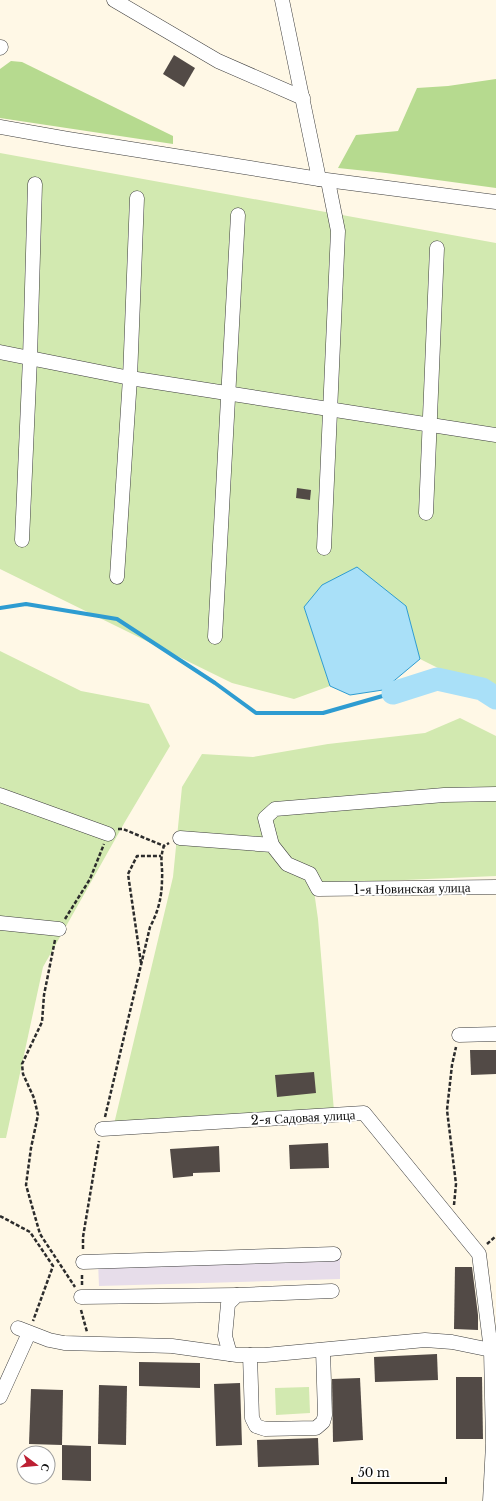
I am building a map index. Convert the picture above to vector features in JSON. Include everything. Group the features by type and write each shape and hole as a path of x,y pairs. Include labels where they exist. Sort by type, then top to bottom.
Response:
{"street":[{"path":"114,0 218,61 302,98"},
{"path":"282,0 302,98 338,231 324,548"},
{"path":"0,127 76,141 324,180 496,202"},
{"path":"22,540 30,358 35,184"},
{"path":"117,576 130,378 137,198"},
{"path":"215,637 238,215"},
{"path":"426,513 437,248"},
{"path":"0,352 130,378 496,435"},
{"path":"180,838 272,845 265,818 274,809 444,795 496,794"},
{"path":"0,795 108,834"},
{"name":"1-я Новинская улица","path":"272,845 287,864 310,874 318,889 496,887"},
{"path":"0,923 58,929"},
{"path":"459,1035 496,1034"},
{"name":"2-я Садовая улица","path":"102,1129 364,1114 479,1254 491,1350 493,1444 490,1501"},
{"path":"83,1262 334,1254"},
{"path":"81,1297 237,1295 332,1291"},
{"path":"230,1354 225,1336 228,1304 237,1295"},
{"path":"0,1398 24,1331 49,1340 64,1343 172,1346 230,1354 250,1355 323,1350 425,1340 452,1342 491,1350"},
{"path":"250,1355 252,1418 256,1426 265,1430 316,1428 323,1422 325,1415 323,1350"}],"path":[{"path":"81,1297 40,1234 26,1185 31,1148 38,1115 34,1098 23,1074 22,1064 42,1022 44,995 58,929 90,879 108,834 110,831 123,828 164,846"},
{"path":"91,1344 81,1310 81,1297 84,1238 97,1150 150,927 157,914 161,896 161,856 164,846 180,838"},
{"path":"142,965 128,874 137,856 161,856"},
{"path":"453,1222 456,1184 447,1110 452,1066 459,1035"},
{"path":"0,1216 30,1232 53,1266 24,1331"}],"shaded area":[{"path":"340,1255 340,1279 99,1286 98,1262"}],"green space":[{"path":"11,61 22,62 173,136 173,144 0,118 0,69"},
{"path":"496,79 496,188 338,168 356,135 398,131 417,88 448,86"},
{"path":"0,153 496,243 496,697 420,659 406,606 304,607 330,686 294,699 232,683 0,569"},
{"path":"0,651 81,691 149,704 170,746 126,820 43,967 6,1138 0,1138"},
{"path":"460,718 496,736 496,876 313,884 318,919 334,1111 114,1124 173,877 182,787 202,754 253,757 328,744 425,733"},
{"path":"309,1387 310,1413 276,1415 275,1388"}],"water":[{"path":"357,567 406,606 420,659 383,690 350,695 330,686 304,607 322,585"}],"building":[{"path":"174,55 195,68 184,87 163,74"},
{"path":"297,488 311,490 310,500 296,498"},
{"path":"470,1050 496,1050 496,1074 471,1075"},
{"path":"314,1072 316,1093 277,1097 275,1075"},
{"path":"328,1143 329,1168 290,1169 289,1145"},
{"path":"219,1146 220,1172 193,1173 193,1176 173,1178 170,1149"},
{"path":"455,1267 472,1267 478,1315 478,1330 454,1329"},
{"path":"437,1354 438,1380 375,1382 374,1357"},
{"path":"139,1362 200,1363 200,1388 139,1386"},
{"path":"456,1377 482,1377 483,1439 456,1439"},
{"path":"360,1378 363,1440 333,1442 332,1379"},
{"path":"240,1383 242,1445 216,1446 214,1384"},
{"path":"99,1385 127,1386 126,1445 98,1444"},
{"path":"31,1389 63,1390 62,1445 29,1444"},
{"path":"318,1438 319,1465 258,1467 257,1440"},
{"path":"62,1445 91,1446 91,1481 62,1480"}],"waterway":[{"path":"0,608 26,604 117,619 215,683 256,713 323,713 393,693"},
{"path":"393,693 437,679 482,689 496,698"}]}
